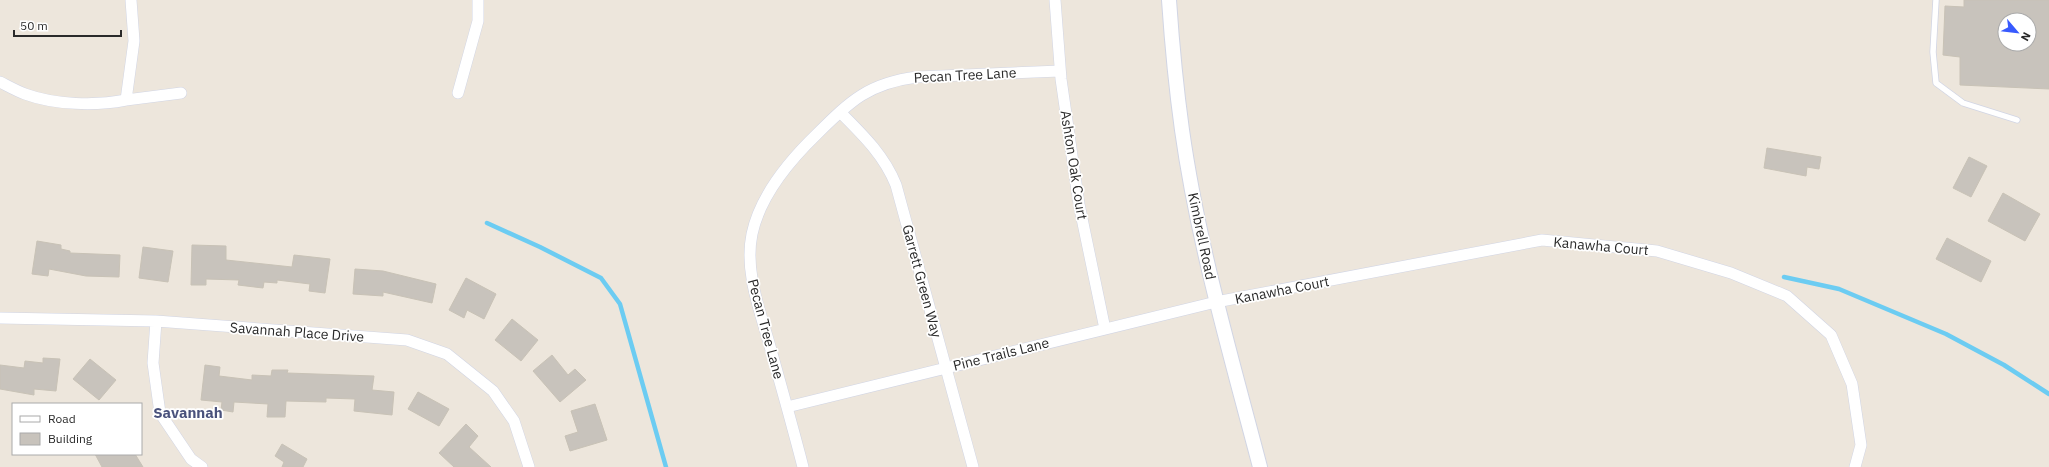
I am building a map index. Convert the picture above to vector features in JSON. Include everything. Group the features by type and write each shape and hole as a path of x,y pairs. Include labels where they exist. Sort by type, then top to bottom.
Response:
{"street":[{"path":"126,100 134,41 131,0"},
{"path":"458,93 478,21 478,0"},
{"name":"Ashton Oak Court","path":"1055,0 1060,71 1079,204 1105,329"},
{"name":"Kimbrell Road","path":"1170,0 1173,61 1182,131 1202,240 1216,302 1260,467"},
{"name":"Pecan Tree Lane","path":"803,467 751,277 752,235 765,199 779,177 812,138 858,96 878,85 895,80 917,77 1060,71"},
{"path":"0,82 26,95 60,102 104,104 182,93"},
{"name":"Garrett Green Way","path":"840,112 869,142 890,170 896,185 973,467"},
{"name":"Kanawha Court","path":"1216,302 1542,240 1657,251 1731,273 1787,296 1831,335 1852,384 1861,445 1856,467"},
{"name":"Pine Trails Lane","path":"787,407 1216,302"},
{"name":"Savannah Place Drive","path":"0,318 156,321 407,340 448,354 493,391 514,420 529,467"},
{"path":"156,321 153,363 160,414 191,459 202,467"}],"lane":[{"path":"1936,0 1932,52 1936,83 1964,103 2018,120"}],"building":[{"path":"1964,0 2049,0 2049,89 1960,85 1960,57 1943,55 1945,6 1964,7"},
{"path":"1767,148 1821,157 1819,169 1807,167 1806,176 1764,168"},
{"path":"1969,157 1987,166 1971,197 1953,188"},
{"path":"2003,193 2040,214 2025,241 1988,221"},
{"path":"1947,238 1991,261 1981,282 1936,259"},
{"path":"37,241 61,245 61,249 70,251 70,253 120,255 119,277 86,276 49,269 48,276 32,274"},
{"path":"192,245 226,246 226,260 292,267 294,255 330,259 325,293 309,291 310,284 277,280 277,283 264,282 263,288 238,285 239,280 206,279 206,285 191,285"},
{"path":"143,247 173,251 168,282 139,278"},
{"path":"355,269 383,271 436,284 432,303 383,292 383,296 353,294"},
{"path":"466,278 496,294 484,319 467,310 464,318 449,310"},
{"path":"512,319 538,340 521,361 495,340"},
{"path":"552,355 568,375 575,369 586,380 560,402 533,371"},
{"path":"43,358 60,359 56,391 34,389 34,395 0,389 0,365 24,368 25,361 43,363"},
{"path":"90,359 116,380 99,400 73,379"},
{"path":"205,365 220,367 219,376 252,380 252,375 271,376 272,370 288,370 287,373 374,376 372,390 394,392 392,415 354,411 355,399 326,398 326,402 286,401 285,417 267,417 268,404 234,402 233,412 221,410 222,402 201,400"},
{"path":"418,392 449,409 439,426 408,409"},
{"path":"595,404 607,440 570,451 565,436 578,432 571,411"},
{"path":"466,424 478,436 469,447 491,467 454,467 439,453"},
{"path":"282,444 307,459 303,467 282,467 284,462 275,456"},
{"path":"96,455 136,455 143,467 102,467"}],"waterway":[{"path":"487,223 540,247 601,278 620,304 666,467"},
{"path":"1784,277 1839,289 1946,334 2004,365 2049,394"}],"district":[{"name":"Savannah","path":"188,413"}]}
